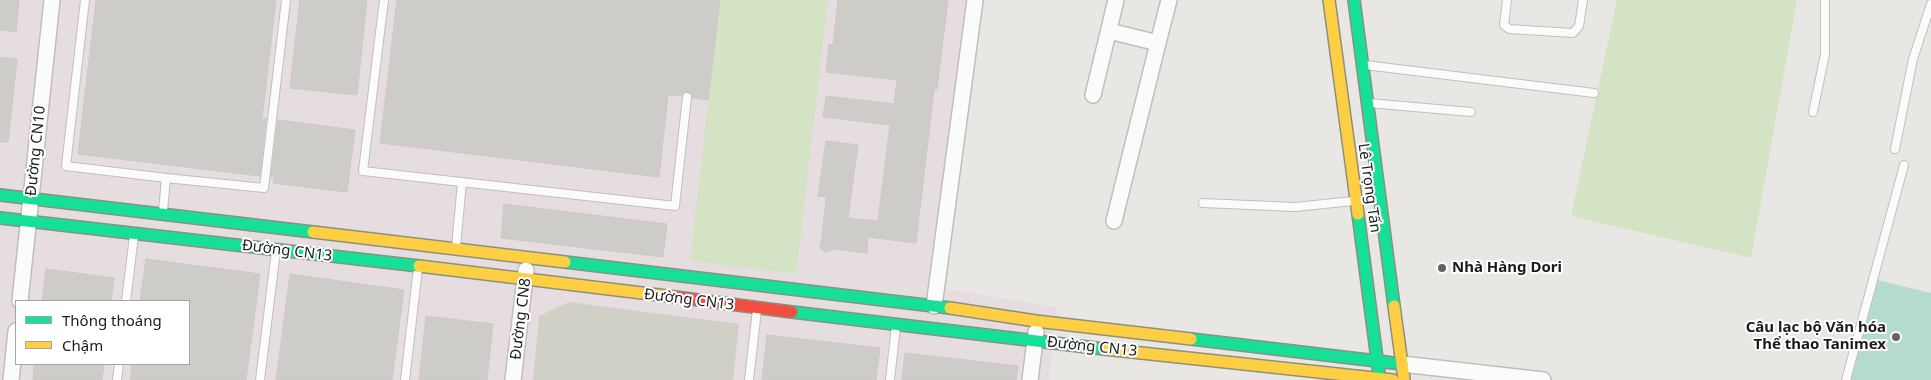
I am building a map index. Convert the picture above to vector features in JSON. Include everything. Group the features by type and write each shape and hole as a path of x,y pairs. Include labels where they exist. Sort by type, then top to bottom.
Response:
{"street":[{"name":"Đường CN10","path":"20,300 52,0"},
{"path":"934,306 975,0"},
{"path":"1093,94 1116,0"},
{"path":"1114,221 1168,0"},
{"name":"Lê Trọng Tấn","path":"1329,0 1379,379"},
{"name":"Lê Trọng Tấn","path":"1354,0 1404,380"},
{"path":"1109,31 1158,43"},
{"name":"Đường CN13","path":"0,195 455,248 934,306 1036,321 1402,364"},
{"name":"Đường CN13","path":"0,218 276,249 1035,341 1393,380"},
{"name":"Đường CN8","path":"513,380 528,257"},
{"path":"896,324 899,302"},
{"path":"1030,380 1036,321"},
{"path":"1103,348 1104,329"},
{"path":"11,380 15,341"},
{"path":"1402,364 1543,380"}],"lane":[{"path":"86,0 66,166 264,188 286,0"},
{"path":"384,0 363,171 675,206 687,97"},
{"path":"1507,0 1504,25 1509,29 1573,33 1579,26 1582,0"},
{"path":"1813,112 1824,54 1825,0"},
{"path":"1895,149 1913,59 1931,4"},
{"path":"1363,65 1594,93"},
{"path":"1367,103 1471,112"},
{"path":"1846,380 1904,165"},
{"path":"163,213 166,178"},
{"path":"455,248 462,182"},
{"path":"1203,203 1295,207 1355,201"},
{"path":"126,300 134,233"},
{"path":"260,380 276,249"},
{"path":"405,380 418,266"},
{"path":"749,380 758,308"},
{"path":"890,380 896,324"},
{"path":"117,380 119,365"}],"shaded area":[{"path":"0,0 973,0 947,289 1057,307 1049,380 0,380"},
{"path":"569,302 739,324 733,380 533,380 539,316"}],"green space":[{"path":"720,0 828,0 796,274 690,261"},
{"path":"1617,0 1797,0 1751,258 1571,216"},
{"name":"Câu lạc bộ Văn hóa Thể thao Tanimex","path":"1877,280 1931,293 1931,380 1850,380"}],"building":[{"path":"0,0 19,0 16,32 0,30"},
{"path":"96,0 276,0 262,118 266,119 260,176 78,154"},
{"path":"300,0 367,0 357,95 290,88"},
{"path":"397,0 720,0 708,100 693,98 692,94 688,92 684,92 681,96 668,95 659,177 380,143"},
{"path":"838,0 948,0 937,89 934,89 916,243 868,237 867,253 834,249 826,252 820,246 826,197 818,196 826,141 858,145 848,218 878,221 890,125 823,117 826,96 894,104 897,80 826,72 829,44 833,45"},
{"path":"0,57 17,59 8,142 0,142"},
{"path":"278,120 355,130 347,192 273,183 274,177 271,177"},
{"path":"504,204 667,224 663,257 501,238"},
{"path":"146,259 260,274 246,380 130,380 132,365 190,365 190,300 140,300"},
{"path":"46,269 114,278 111,300 42,300"},
{"path":"290,274 404,290 392,380 276,380"},
{"path":"426,316 493,324 487,380 419,380"},
{"path":"767,335 880,348 876,380 762,380"},
{"path":"905,353 1018,366 1016,380 902,380"},
{"path":"34,365 104,365 102,380 33,380"}],"traffic: fast":[{"path":"1354,0 1394,306"},
{"path":"0,195 313,232"},
{"path":"1358,214 1379,374"},
{"path":"0,218 419,266"},
{"path":"565,262 950,308"},
{"path":"792,312 1104,349"},
{"path":"1191,339 1402,364"}],"traffic: slow":[{"path":"1329,0 1358,214"},
{"path":"313,232 565,262"},
{"path":"419,266 675,297"},
{"path":"1394,306 1404,379"},
{"path":"950,308 1036,321 1191,339"},
{"path":"1104,349 1393,380"}],"traffic: jam":[{"path":"675,297 792,312"}],"place":[{"name":"Nhà Hàng Dori","path":"1442,268"},
{"name":"Câu lạc bộ Văn hóa Thể thao Tanimex","path":"1896,337"}]}
